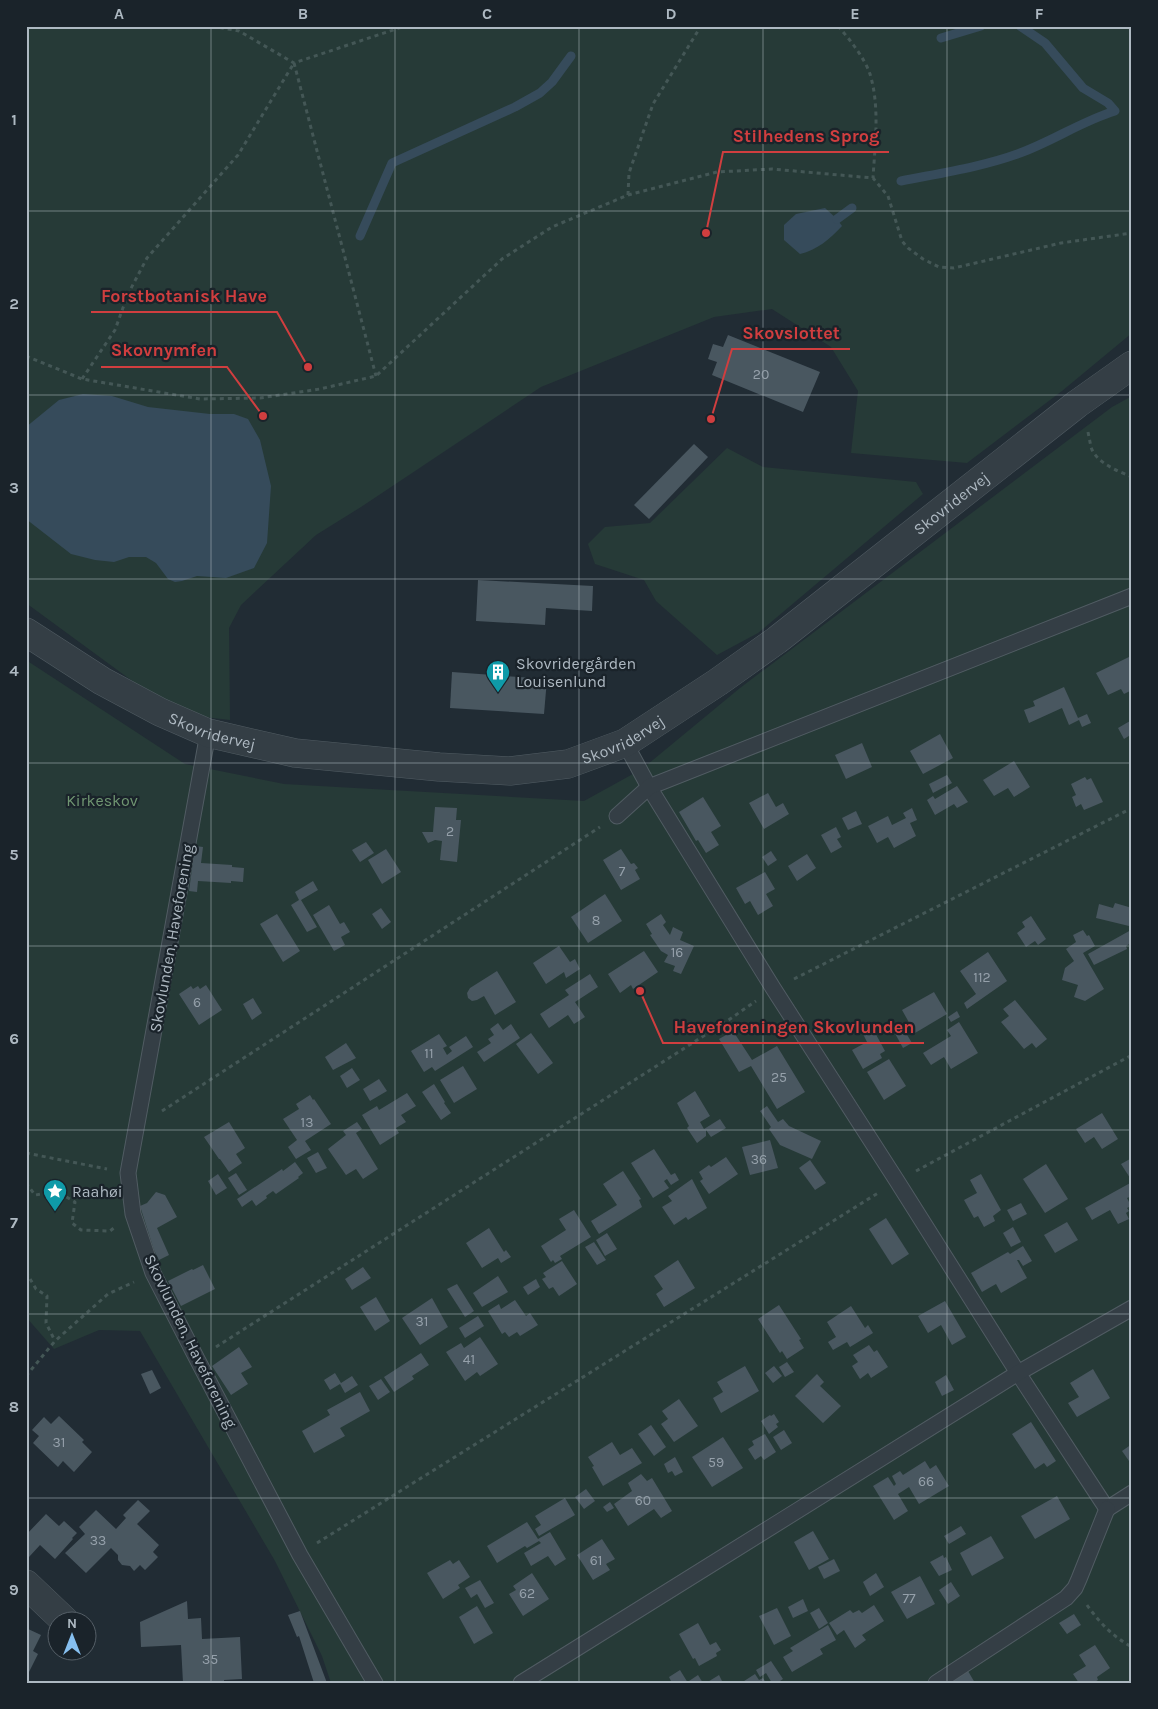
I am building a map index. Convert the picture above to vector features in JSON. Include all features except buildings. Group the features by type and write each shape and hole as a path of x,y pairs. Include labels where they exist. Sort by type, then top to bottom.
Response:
{"street":[{"name":"Skovridervej","path":"26,632 102,681 160,712 208,734 295,753 439,767 510,771 568,764 626,743 718,682 777,640 1077,404 1132,364"},
{"path":"26,1584 55,1612"}],"lane":[{"path":"617,816 649,787 1132,596"},
{"name":"Skovlunden, Haveforening","path":"208,734 128,1174 134,1214 153,1273 196,1359 300,1555 375,1683"},
{"path":"626,743 649,787 774,988 1018,1373 1107,1509"},
{"path":"521,1683 1018,1373 1132,1308"},
{"path":"936,1683 1066,1598 1074,1588 1107,1509 1132,1493"}],"path":[{"path":"212,26 239,30 294,63 376,376"},
{"path":"82,379 116,330 128,294 147,258 238,154 294,63 404,26"},
{"path":"628,195 629,173 653,104 701,26"},
{"path":"838,26 852,42 870,74 876,109 873,178 888,196 902,241 914,253 940,267 954,268 1061,242 1132,233"},
{"path":"26,356 82,379 200,399 260,398 320,389 376,376 502,259 552,227 628,195 716,172 772,168 873,178"},
{"path":"1077,404 1085,416 1094,454 1105,463 1132,477"},
{"path":"822,966 1132,808"},
{"path":"182,1098 617,816"},
{"path":"196,1359 727,1020"},
{"path":"940,1158 1132,1055"},
{"path":"26,1153 128,1174"},
{"path":"26,1183 35,1195 58,1192 75,1202 72,1223 80,1230 110,1231 134,1214"},
{"path":"332,1533 849,1211"},
{"path":"26,1272 36,1289 47,1296 46,1324 55,1341"},
{"path":"26,1376 55,1341 108,1294 153,1273"},
{"path":"1074,1588 1100,1623 1124,1643 1132,1647"}],"green space":[{"path":"26,26 1132,26 1132,333 1062,391 967,463 851,453 858,391 831,347 772,309 714,317 541,387 316,535 241,605 229,628 230,720 204,717 146,691 26,603"},
{"name":"Kirkeskov","path":"1132,396 1132,1683 331,1683 322,1656 275,1561 140,1331 99,1330 54,1349 26,1317 26,660 185,764 284,784 584,801 642,769 740,688 1112,407"},
{"path":"727,448 763,467 916,482 923,494 758,633 717,655 656,601 644,580 595,564 588,544 605,527 650,523"}],"water":[{"path":"825,208 842,226 823,243 812,250 800,254 784,240 784,225 796,214"},
{"path":"83,394 112,396 148,407 210,414 234,414 248,419 260,440 271,486 267,543 254,568 226,578 197,576 175,582 168,579 156,563 146,557 129,557 114,562 95,560 71,554 26,519 26,427 59,400"}],"waterway":[{"path":"941,38 981,26"},
{"path":"901,181 1006,158 1115,111 1108,103 1083,88 1045,43 1020,26"},
{"path":"360,236 392,163 515,107 540,93 552,82 571,56"},
{"path":"837,219 852,208"}],"place":[{"name":"Stilhedens Sprog","path":"706,233"},
{"name":"Forstbotanisk Have","path":"308,367"},
{"name":"Skovnymfen","path":"263,416"},
{"name":"Skovslottet","path":"711,419"},
{"name":"Skovridergården Louisenlund","path":"498,693"},
{"name":"Haveforeningen Skovlunden","path":"640,991"},
{"name":"Raahøi","path":"55,1212"}]}
